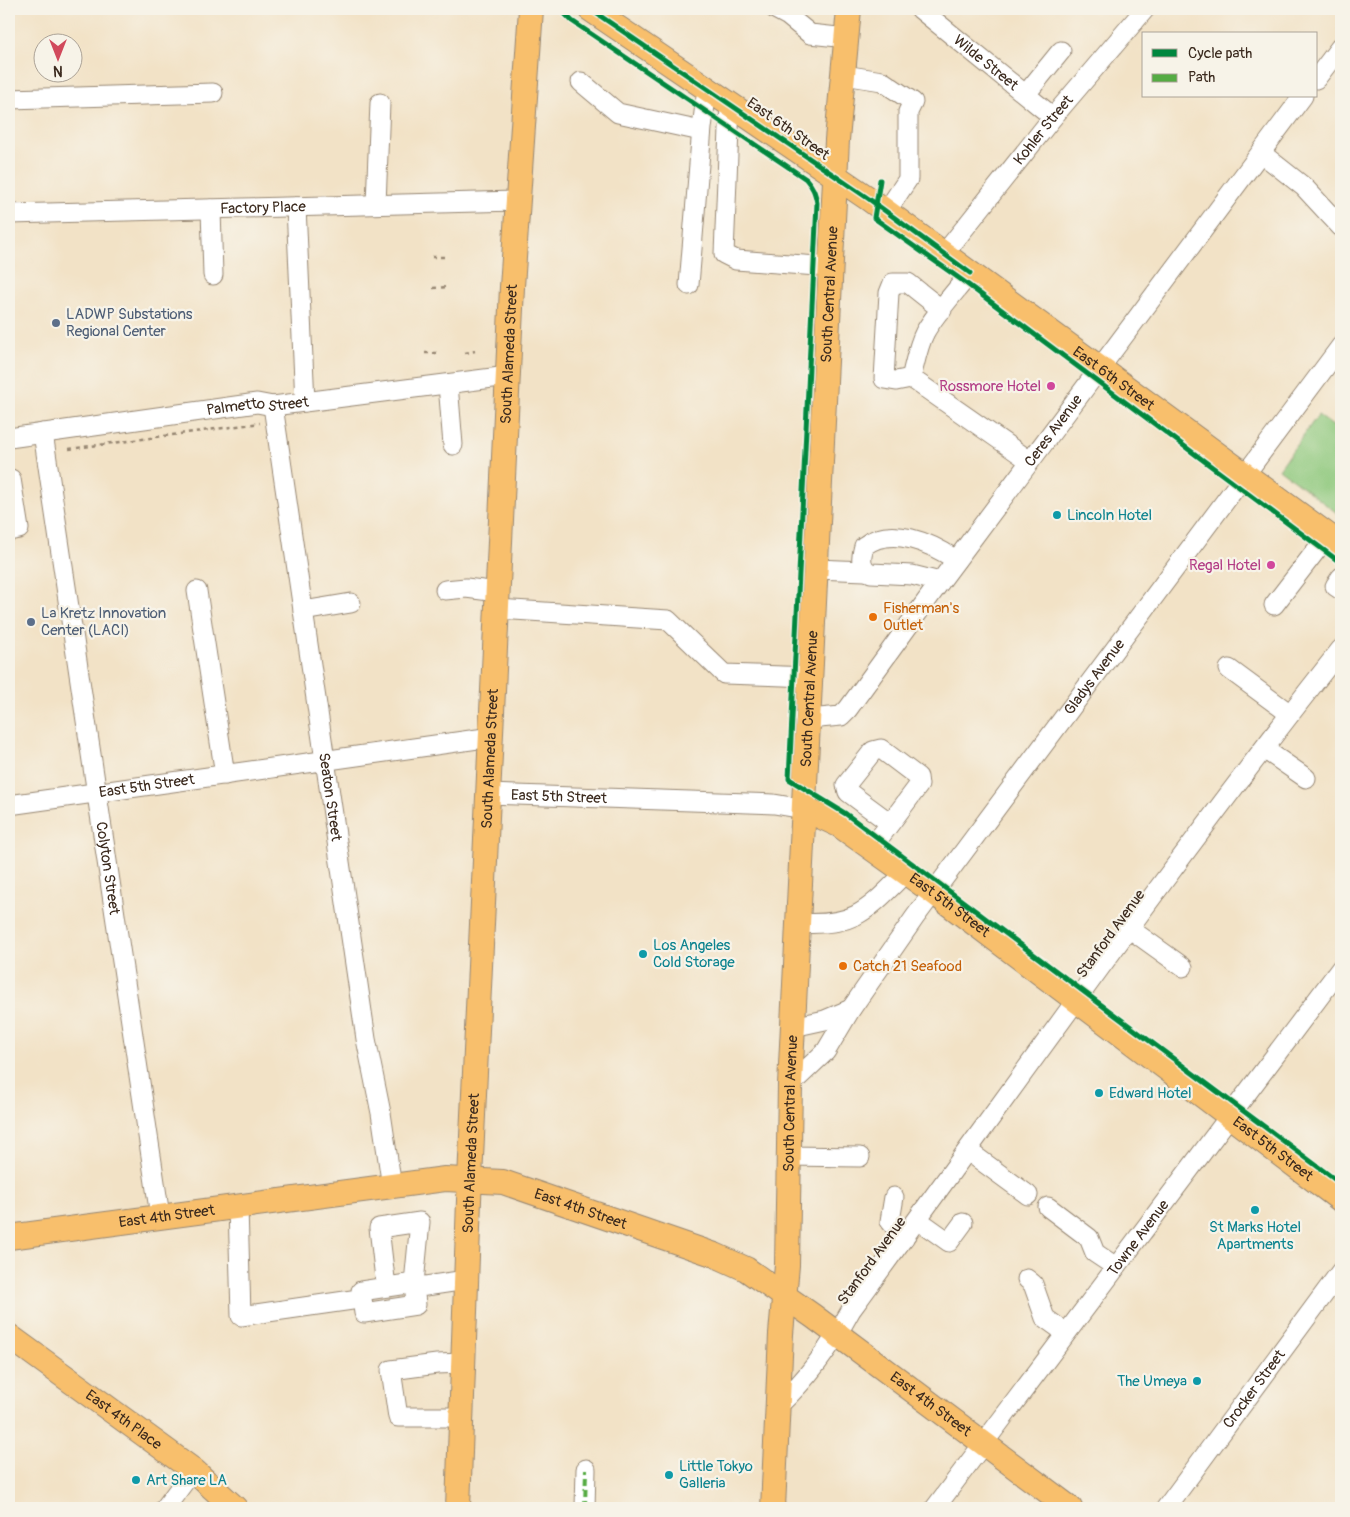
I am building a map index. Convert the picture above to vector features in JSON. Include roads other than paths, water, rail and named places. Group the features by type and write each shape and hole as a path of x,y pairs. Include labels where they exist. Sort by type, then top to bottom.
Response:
{"main road":[{"name":"South Alameda Street","path":"458,1508 470,1179 508,376 517,201 531,9"},
{"name":"East 6th Street","path":"590,9 886,212 1335,540"},
{"name":"South Central Avenue","path":"773,1508 783,1296 787,1265 787,1156 792,1027 831,266 849,9"},
{"name":"East 5th Street","path":"804,809 839,825 933,892 1341,1200"},
{"name":"East 4th Street","path":"9,1237 445,1180 470,1179 503,1182 715,1255 746,1269 1070,1508"},
{"name":"East 4th Place","path":"9,1336 192,1470 236,1508"}],"street":[{"path":"774,9 788,16 810,34 847,38"},
{"name":"Wilde Street","path":"920,9 1053,117"},
{"name":"Kohler Street","path":"944,254 1053,117 1145,9"},
{"path":"1318,76 1341,46"},
{"path":"1026,94 1061,51"},
{"path":"844,76 882,81 914,102 908,112 908,179 886,212"},
{"path":"581,82 618,113 701,131"},
{"path":"689,285 701,131 707,89"},
{"path":"9,99 213,93"},
{"name":"Ceres Avenue","path":"808,719 841,716 848,709 956,560 1302,98"},
{"path":"376,204 380,103"},
{"path":"730,104 724,254 736,260 831,266"},
{"path":"1261,153 1304,187 1341,227"},
{"name":"Factory Place","path":"9,214 517,201"},
{"path":"296,207 305,402"},
{"path":"211,209 213,275"},
{"path":"911,378 924,333 970,273"},
{"path":"942,310 908,283 893,283 889,292 884,379 896,381 911,378 1030,461"},
{"name":"Gladys Avenue","path":"790,1086 826,1051 851,1009 933,892 1341,347"},
{"name":"Palmetto Street","path":"9,438 257,403 273,406 508,376"},
{"path":"448,384 453,445"},
{"name":"Seaton Street","path":"273,406 366,1039 381,1113 392,1187"},
{"name":"Colyton Street","path":"44,433 160,1216"},
{"path":"9,480 11,479 19,529 9,530"},
{"path":"865,571 862,565 864,546 881,538 914,540 931,544 956,560"},
{"path":"1274,605 1335,540"},
{"path":"816,569 918,576 940,582"},
{"path":"445,590 466,588 498,600 668,620 724,674 810,677"},
{"path":"197,591 225,775"},
{"path":"303,611 351,603"},
{"name":"Stanford Avenue","path":"778,1406 803,1382 837,1335 851,1310 1077,1001 1290,714 1341,649"},
{"path":"1229,669 1290,714"},
{"name":"East 5th Street","path":"9,804 492,737"},
{"path":"1264,749 1306,778"},
{"name":"East 5th Street","path":"488,794 774,804 804,809"},
{"path":"871,849 890,823"},
{"path":"798,922 831,924 856,917 872,906 905,873"},
{"path":"1130,929 1183,967"},
{"name":"Towne Avenue","path":"936,1508 982,1443 1341,968"},
{"path":"792,1027 826,1020 851,1009"},
{"path":"968,1151 1028,1195"},
{"path":"787,1156 860,1157"},
{"path":"894,1197 890,1221 904,1238"},
{"path":"238,1206 242,1316 358,1306 416,1305 414,1283 420,1222 380,1228 386,1287"},
{"path":"1048,1207 1089,1238 1095,1253 1116,1267"},
{"path":"918,1220 949,1242 963,1223"},
{"name":"Crocker Street","path":"1166,1508 1341,1271"},
{"path":"358,1306 361,1291 414,1283 420,1287 467,1275"},
{"path":"1027,1279 1033,1284 1045,1318 1066,1333"},
{"path":"461,1417 398,1417 391,1370 437,1364 463,1363"},
{"path":"585,1508 586,1469"},
{"path":"165,1508 192,1470"}],"place":[{"name":"LADWP Substations Regional Center","path":"56,323"},
{"name":"Rossmore Hotel","path":"1051,386"},
{"name":"Lincoln Hotel","path":"1057,515"},
{"name":"Regal Hotel","path":"1271,565"},
{"name":"Fisherman's Outlet","path":"873,617"},
{"name":"La Kretz Innovation Center (LACI)","path":"31,622"},
{"name":"Los Angeles Cold Storage","path":"643,954"},
{"name":"Catch 21 Seafood","path":"843,966"},
{"name":"Edward Hotel","path":"1099,1093"},
{"name":"St Marks Hotel Apartments","path":"1255,1210"},
{"name":"The Umeya","path":"1197,1381"},
{"name":"Little Tokyo Galleria","path":"669,1475"},
{"name":"Art Share LA","path":"136,1480"}]}
